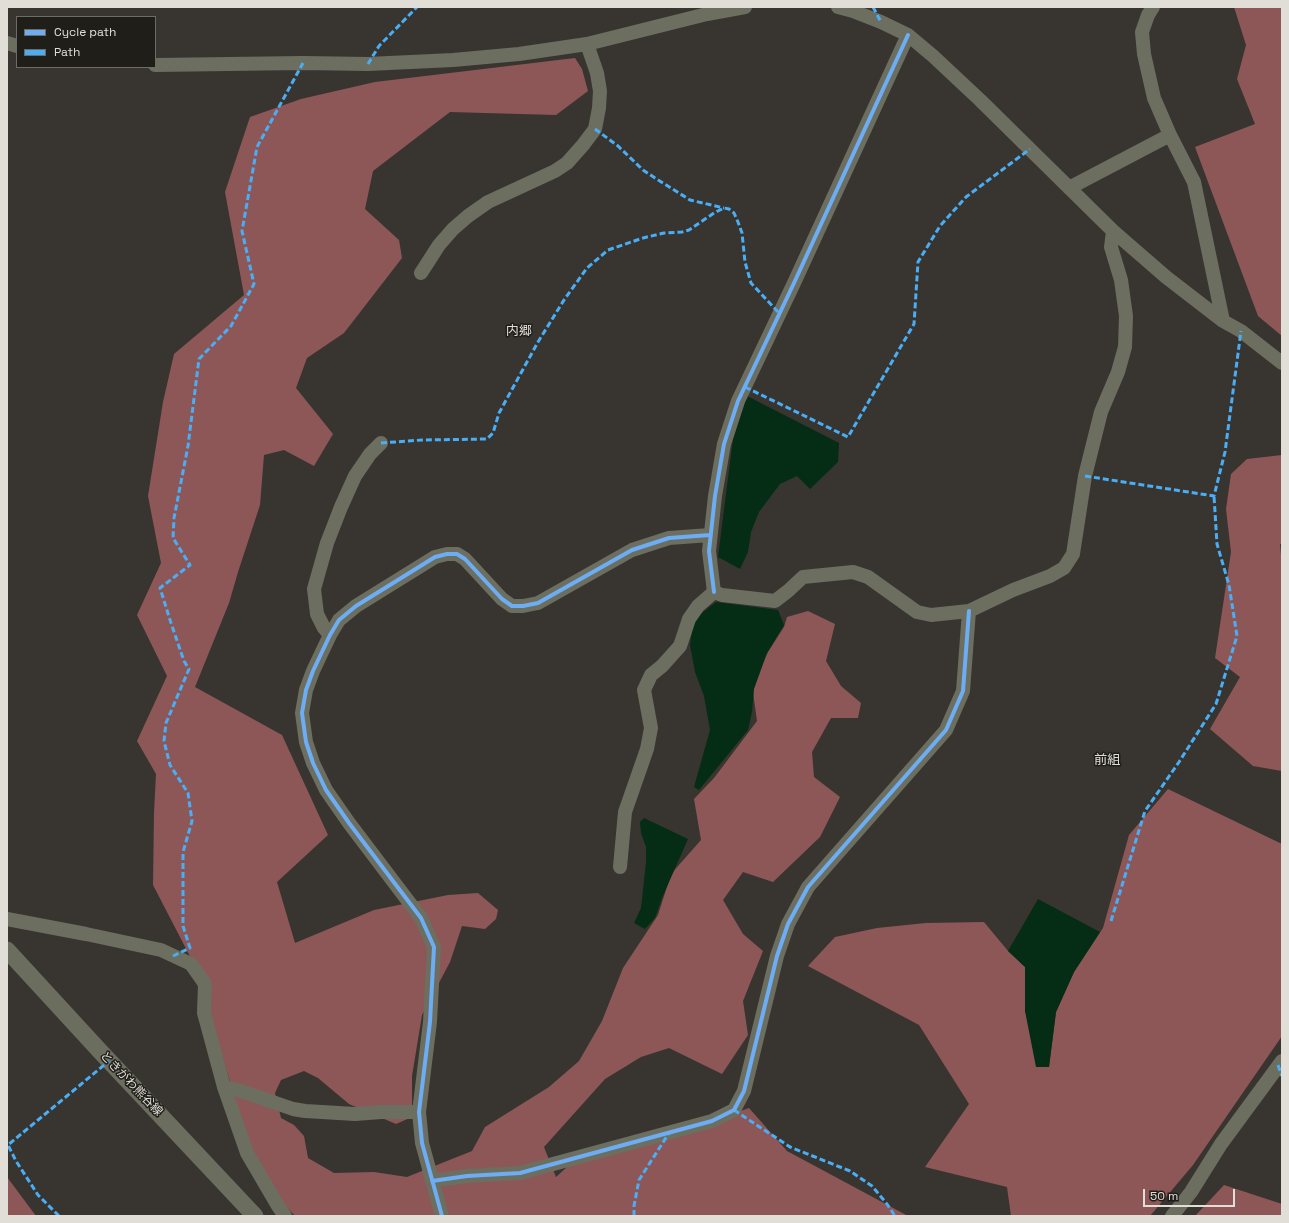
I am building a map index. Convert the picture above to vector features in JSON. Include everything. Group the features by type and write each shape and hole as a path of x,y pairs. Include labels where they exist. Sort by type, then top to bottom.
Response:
{"main road":[{"name":"ときがわ熊谷線","path":"7,950 255,1216"}],"street":[{"path":"156,65 303,63 368,64 519,54 587,44 707,14 745,7"},
{"path":"838,7 874,19 908,35 933,56 1113,231 1166,277 1223,321 1241,331 1282,363"},
{"path":"1153,7 1148,15 1142,32 1144,54 1154,98 1170,135 1194,182 1223,321"},
{"path":"714,592 709,551 710,535 724,444 738,401 908,35"},
{"path":"421,273 439,245 453,229 468,216 488,202 555,171 567,163 595,129 599,108 600,91 597,73 587,44"},
{"path":"1069,188 1170,135"},
{"path":"714,592 722,595 775,601 803,577 853,572 868,577 917,612 931,615 969,611 1013,590 1050,576 1064,568 1073,554 1085,476 1101,412 1118,372 1126,347 1126,316 1121,280 1111,247 1113,231"},
{"path":"330,635 324,628 317,614 314,589 327,543 355,476 370,454 381,442"},
{"path":"442,1216 422,1143 419,1112 430,1022 434,947 421,918 326,790 313,763 306,742 302,713 306,690 313,671 330,635 339,620 356,606 435,557 447,554 457,554 465,559 502,599 512,606 523,606 538,603 632,550 668,538 690,535 710,535"},
{"path":"620,868 625,812 647,750 651,728 644,690 651,675 662,666 680,646 689,619 698,606 714,592"},
{"path":"432,1181 467,1176 520,1173 712,1121 734,1110 744,1091 777,956 788,924 808,887 946,730 963,691 969,611"},
{"path":"7,919 161,950 191,964 205,984 204,1013 224,1087 247,1153 285,1216"},
{"path":"1172,1216 1191,1192 1221,1144 1282,1061"},
{"path":"224,1087 238,1090 293,1109 305,1111 355,1114 419,1112"}],"shaded area":[{"path":"1234,7 1282,7 1282,336 1258,316 1195,147 1255,124 1237,79 1246,45"},
{"path":"575,58 582,69 588,91 556,115 450,112 373,171 365,209 399,240 402,258 344,333 307,358 296,388 333,434 314,466 284,450 264,455 260,505 229,603 195,687 282,735 328,835 277,882 295,943 374,910 448,895 478,893 498,910 496,919 485,929 462,926 450,962 422,1015 412,1076 412,1117 396,1124 349,1104 318,1078 304,1071 281,1080 275,1093 281,1118 294,1125 304,1136 308,1158 334,1173 374,1172 407,1177 472,1151 485,1127 549,1087 579,1061 602,1021 623,968 658,915 671,874 701,840 694,799 714,778 757,721 752,685 768,652 784,627 787,617 808,611 835,624 826,661 841,686 861,703 858,718 831,718 812,752 814,777 840,797 820,837 773,882 743,872 723,900 743,934 763,951 743,1001 748,1035 722,1074 669,1048 641,1057 605,1079 544,1147 556,1177 576,1159 712,1121 749,1108 787,1151 908,1216 295,1216 280,1200 251,1151 195,966 153,885 156,774 137,741 167,676 137,615 161,563 148,496 163,402 174,354 244,295 225,192 250,117 301,99 375,82"},
{"path":"747,396 839,443 838,462 810,489 797,476 780,484 759,512 751,532 748,552 740,569 718,557 733,439"},
{"path":"1282,455 1282,544 1280,544 1282,566 1282,771 1253,766 1210,729 1240,677 1215,658 1231,552 1226,509 1231,474 1247,459"},
{"path":"716,602 778,610 784,625 767,653 754,689 752,712 748,730 699,790 694,787 710,730 704,696 695,672 690,645 693,624 698,616"},
{"path":"1168,789 1282,844 1282,1036 1193,1165 1150,1216 1011,1216 1007,1187 925,1167 969,1104 919,1025 808,966 835,937 877,928 926,923 984,922 1008,951 1025,967 1025,1011 1049,1067 1056,1012 1074,972 1103,928 1129,835"},
{"path":"644,818 688,839 662,898 655,918 645,929 634,923 641,908 646,862 646,847 641,833 640,822"},
{"path":"1038,899 1100,932 1074,972 1056,1012 1049,1067 1036,1067 1025,1011 1025,967 1008,951"},
{"path":"7,1177 36,1216 7,1216"},
{"path":"1224,1185 1282,1204 1282,1216 1195,1216"}],"marked path":[{"path":"368,64 379,46 417,7"},
{"path":"873,7 881,22"},
{"path":"173,956 190,948 183,926 183,852 192,821 188,793 170,765 164,741 166,723 189,669 184,661 160,588 190,565 173,538 174,518 188,446 199,359 231,326 254,284 242,231 257,147 303,63"},
{"path":"595,129 618,146 643,170 690,200 724,208"},
{"path":"745,387 848,437 914,324 918,262 940,226 966,197 1030,149"},
{"path":"381,443 422,440 487,439 493,433 499,413 538,342 564,300 587,268 608,250 643,238 664,233 689,230 724,208 729,209 734,213 742,233 745,262 751,283 779,313"},
{"path":"1085,476 1214,496 1225,452 1241,331"},
{"path":"1111,921 1145,811 1179,762 1216,704 1237,636 1229,585 1217,544 1214,496"},
{"path":"59,1216 38,1195 16,1161 8,1145 109,1061"},
{"path":"1278,1065 1282,1076"},
{"path":"734,1110 790,1147 850,1171 872,1186 895,1216"},
{"path":"634,1216 634,1206 639,1180 669,1133"}],"cycle path":[{"path":"714,592 709,551 715,496 724,444 738,401 908,35"},
{"path":"442,1216 422,1143 419,1112 430,1022 434,947 421,918 326,790 313,763 306,742 302,713 306,690 313,671 330,635 339,620 356,606 435,557 447,554 457,554 465,559 502,599 512,606 523,606 538,603 632,550 669,538 710,535"},
{"path":"432,1181 467,1176 520,1173 712,1121 734,1110 744,1091 777,956 788,924 808,887 946,730 963,691 969,611"}],"district":[{"name":"内郷","path":"519,331"},
{"name":"前組","path":"1107,760"}]}
